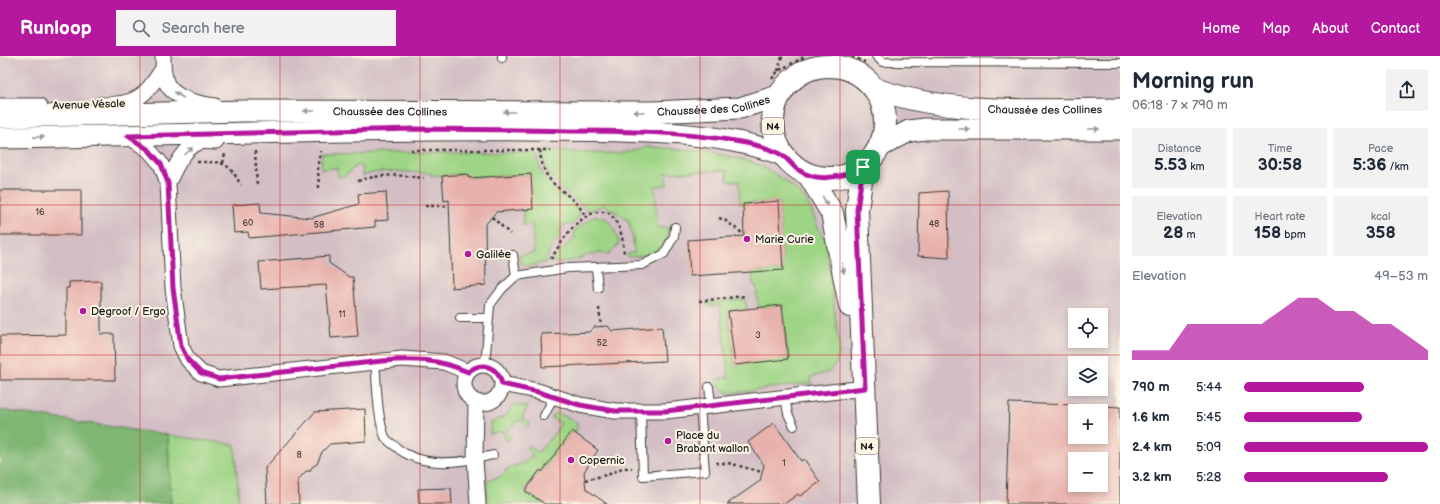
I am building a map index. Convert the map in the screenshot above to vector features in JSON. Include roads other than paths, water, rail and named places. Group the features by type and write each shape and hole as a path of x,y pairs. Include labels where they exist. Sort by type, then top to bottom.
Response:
{"main road":[{"name":"N4","path":"852,59 864,77 876,90 884,108 885,128 880,147 863,167 846,176 828,178 809,175 799,170 783,155 774,136 772,116 774,89 783,88 793,62 813,67 831,65 852,59"},
{"name":"Chaussée des Collines","path":"0,117 244,111 653,112 740,108 774,89"},
{"name":"Chaussée des Collines","path":"876,90 893,96 929,103 1002,109 1120,108"},
{"name":"Chaussée des Collines","path":"0,138 414,129 624,131 674,134 735,141 764,148 783,155"},
{"name":"Chaussée des Collines","path":"880,147 909,131 925,129 1120,130"},
{"name":"N4","path":"863,167 857,210 869,504"},
{"name":"N4","path":"809,175 832,213 865,388"}],"street":[{"name":"Avenue Vésale","path":"0,106 106,105 134,102 152,87 163,62"},
{"name":"Avenue Vésale","path":"163,62 167,85 180,97 209,106 244,111"},
{"path":"168,183 177,162 191,148 201,142 383,140 414,129"},
{"path":"128,136 149,150 161,164 168,183 173,288 181,346 188,360 201,373 219,379 402,359 434,361 453,365 468,372"},
{"path":"476,403 491,401 497,397 502,384 497,371 484,366 476,367 468,372 465,377 464,385 466,392 476,403 475,460 478,504"},
{"path":"502,384 538,392 580,405 615,411 666,411 706,405 865,388"}],"lane":[{"path":"876,56 882,62 1120,63"},
{"path":"484,366 490,305 502,289 516,276 568,268 642,265 664,254 674,236 675,227"},
{"path":"513,255 516,276"},
{"path":"596,267 598,288"},
{"path":"460,318 489,318"},
{"path":"375,361 378,405 385,438 402,452 419,460 437,462 475,460 493,455"},
{"path":"641,411 643,476 706,471 706,405 709,387"},
{"path":"785,396 788,414 794,426"},
{"path":"544,416 554,397"}],"place":[{"name":"Marie Curie","path":"747,239"},
{"name":"Galilée","path":"468,254"},
{"name":"Degroof / Ergo","path":"83,311"},
{"name":"Place du Brabant wallon","path":"668,441"},
{"name":"Copernic","path":"571,460"}]}
